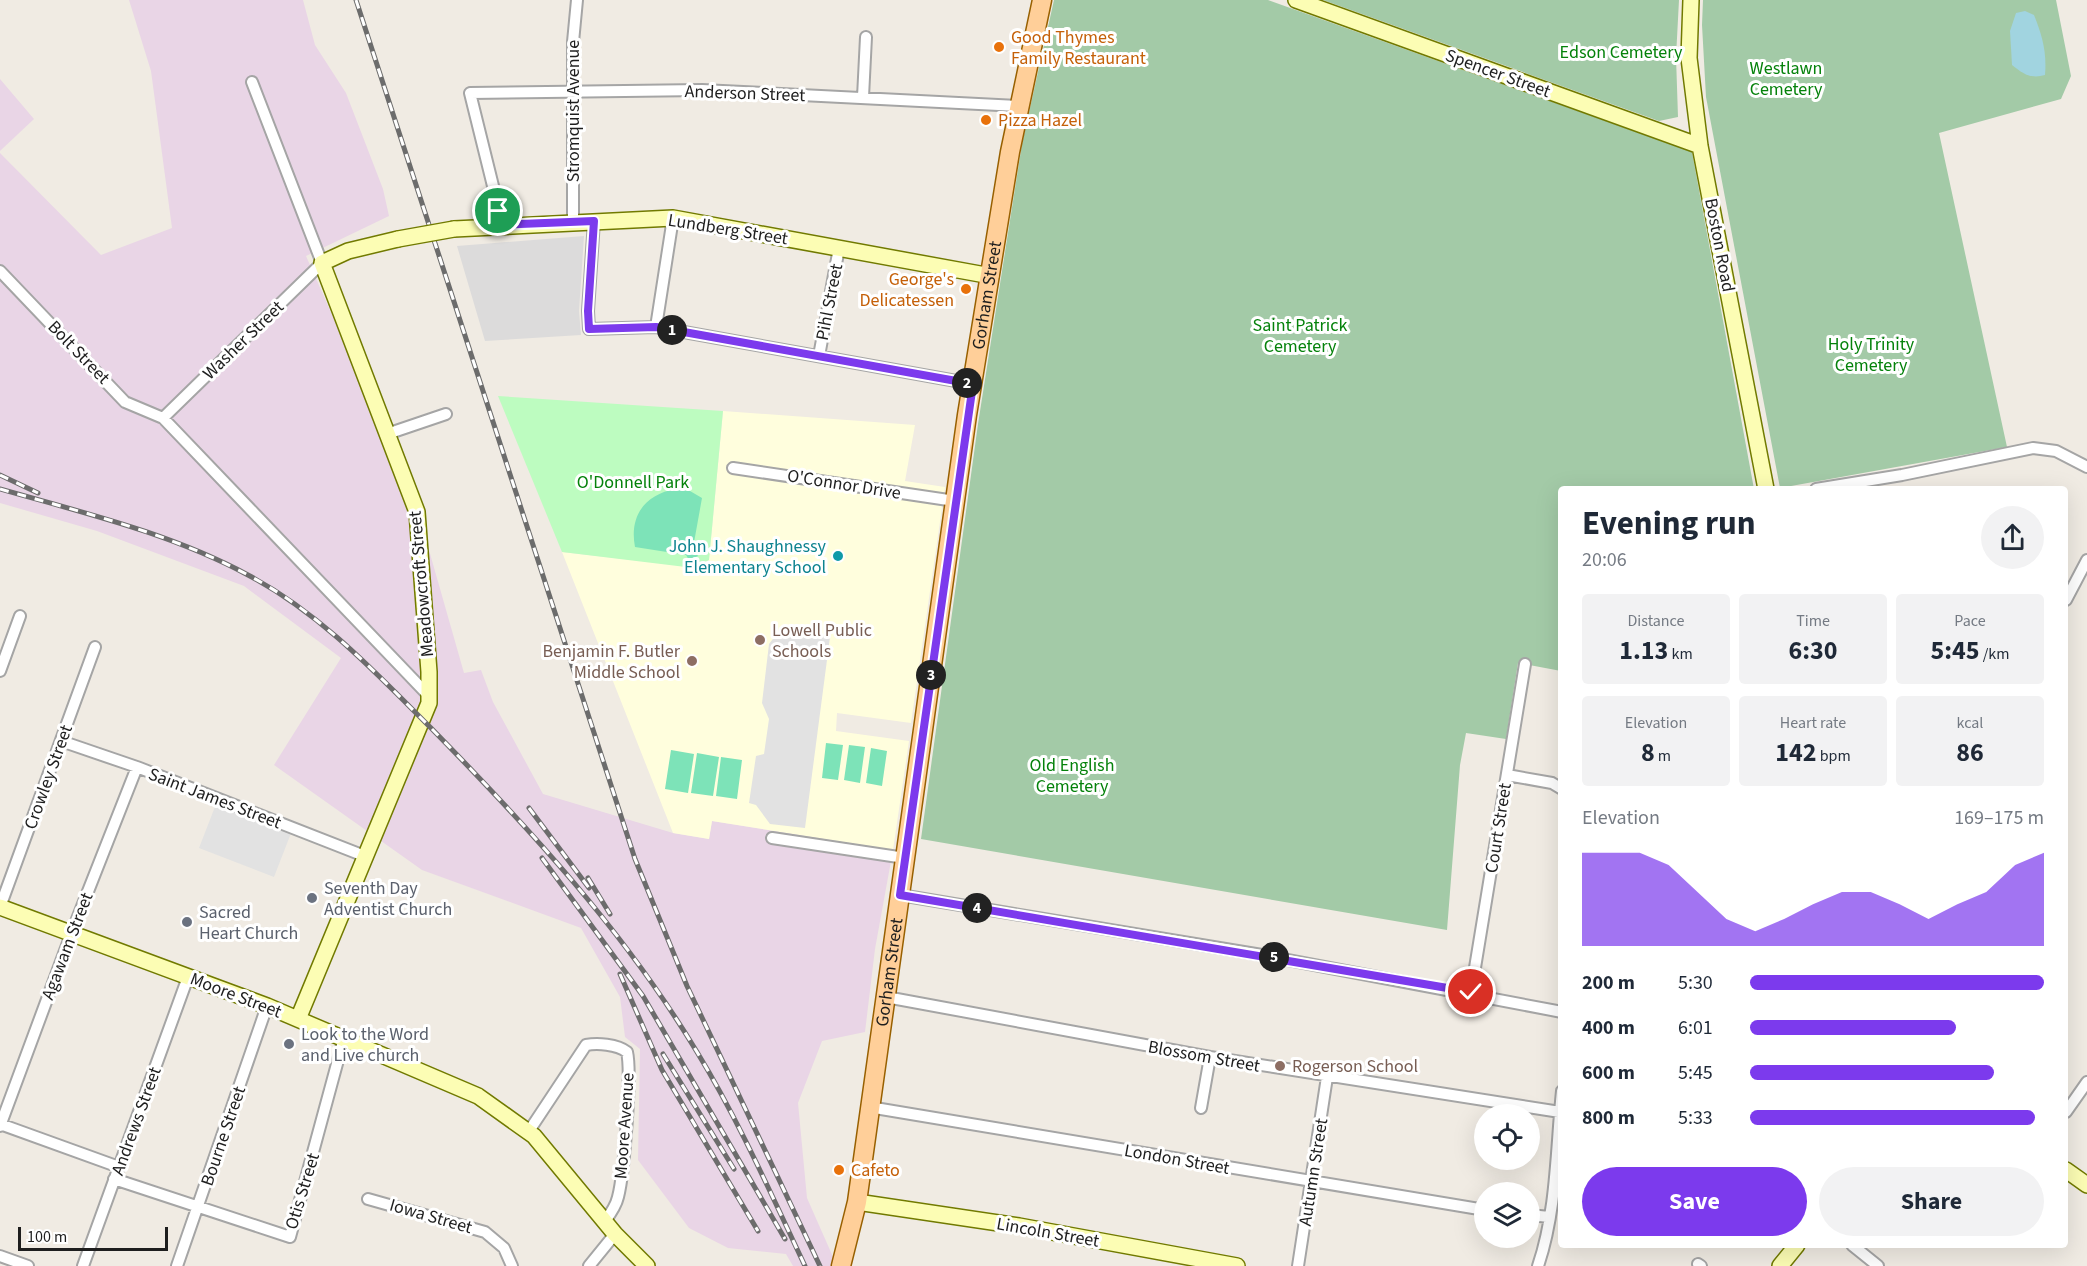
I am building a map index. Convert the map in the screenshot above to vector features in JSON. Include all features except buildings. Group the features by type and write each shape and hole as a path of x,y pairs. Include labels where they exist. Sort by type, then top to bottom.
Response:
{"main road":[{"name":"Gorham Street","path":"841,1266 857,1202 973,384 1019,106 1042,0"}],"street":[{"name":"Stromquist Avenue","path":"573,222 572,92 577,0"},
{"name":"Spencer Street","path":"1296,0 1700,146"},
{"name":"Boston Road","path":"1691,0 1689,58 1700,146 1765,486"},
{"path":"863,97 866,37"},
{"name":"Meadowcroft Street","path":"252,81 387,434 419,524 429,696 423,720 298,1019"},
{"name":"Anderson Street","path":"499,225 495,192 470,93 702,90 1019,106"},
{"path":"656,327 673,218"},
{"name":"Lundberg Street","path":"322,263 348,251 454,229 673,218 991,276"},
{"path":"594,221 588,311 589,329 656,327 973,384"},
{"name":"Pihl Street","path":"819,356 839,248"},
{"name":"Washer Street","path":"163,418 322,263"},
{"name":"Bolt Street","path":"1,272 125,402 163,418"},
{"path":"387,434 446,414"},
{"path":"163,418 429,696"},
{"path":"1834,486 1902,475 2033,448 2056,451 2087,467"},
{"name":"O'Connor Drive","path":"733,468 955,501"},
{"path":"2069,584 2087,560"},
{"path":"0,671 20,616"},
{"name":"Crowley Street","path":"0,907 95,647"},
{"name":"Court Street","path":"1471,992 1525,664"},
{"name":"Saint James Street","path":"61,741 137,767 367,857"},
{"name":"Agawam Street","path":"0,1125 137,767"},
{"path":"1507,775 1552,783 1558,787"},
{"path":"772,838 905,858"},
{"path":"900,895 1471,992 1558,1010"},
{"name":"Moore Street","path":"0,907 267,1006 461,1087 496,1107 529,1131 615,1234 647,1266"},
{"name":"Andrews Street","path":"83,1266 188,977"},
{"name":"Blossom Street","path":"886,998 1210,1058 1558,1112"},
{"name":"Bourne Street","path":"177,1266 267,1006"},
{"name":"Otis Street","path":"114,1179 290,1237 344,1038"},
{"name":"Moore Avenue","path":"529,1131 583,1048 588,1044 604,1045 621,1048 627,1052 628,1089 620,1187 614,1209 604,1221"},
{"path":"1201,1108 1210,1058"},
{"name":"Autumn Street","path":"1298,1266 1327,1077"},
{"path":"2068,1109 2087,1082"},
{"name":"London Street","path":"869,1107 1474,1208"},
{"path":"0,1125 119,1167"},
{"path":"1538,1266 1549,1217 1558,1131"},
{"path":"2068,1171 2087,1185"},
{"name":"Iowa Street","path":"368,1199 484,1232 504,1248 512,1266"},
{"name":"Lincoln Street","path":"857,1202 1019,1226 1237,1266"},
{"path":"1540,1216 1549,1217"},
{"path":"589,1266 615,1234"},
{"path":"1780,1266 1795,1248"},
{"path":"1856,1248 1878,1266"},
{"path":"0,1256 28,1266"}],"shaded area":[{"path":"129,0 303,0 315,45 346,93 383,189 389,216 306,256 361,380 425,536 464,673 481,670 493,702 543,794 673,833 709,839 712,821 893,850 875,949 865,1032 822,1041 798,1103 807,1198 837,1266 793,1266 786,1254 728,1248 689,1228 638,1160 640,1049 625,1037 620,997 581,928 422,870 274,765 341,658 244,586 97,531 0,503 0,153 101,255 172,228 151,71"},
{"path":"0,79 34,119 0,151"},
{"path":"584,236 579,311 581,335 485,341 457,246"},
{"name":"Lowell Public Schools","path":"723,411 915,425 905,481 945,487 911,723 837,713 836,731 909,741 893,850 712,821 709,839 673,833 562,552 694,567 709,560"},
{"path":"786,631 830,637 805,828 770,824 756,805 749,803 756,756 764,754 769,719 762,703 769,644 776,635"},
{"path":"218,799 293,828 274,877 199,848"}],"green space":[{"name":"Saint Patrick Cemetery","path":"1054,0 1268,0 1692,152 1753,486 1558,486 1558,670 1518,663 1506,739 1466,733 1460,765 1447,930 921,839 978,424 1022,144"},
{"name":"Edson Cemetery","path":"1323,0 1679,0 1676,57 1678,117 1659,121"},
{"path":"1703,0 2056,0 2071,76 2061,99 1939,133 2007,447 1791,486 1780,486 1706,97"},
{"name":"O'Donnell Park","path":"498,396 723,411 709,560 694,568 562,552"},
{"path":"676,489 690,491 702,498 693,548 698,556 689,560 686,555 635,547 635,526 642,508 656,496"},
{"path":"826,743 843,745 838,780 822,778"},
{"path":"849,745 865,747 860,783 844,780"},
{"path":"871,748 887,751 882,786 866,783"},
{"path":"671,750 694,754 688,793 665,789"},
{"path":"697,753 719,757 713,796 691,793"},
{"path":"721,757 742,760 737,799 716,796"}],"water":[{"path":"2025,11 2034,15 2039,30 2045,51 2045,75 2027,75 2012,65 2010,31 2016,13"}],"railway":[{"path":"356,0 635,859 687,986 820,1266"},
{"path":"0,475 38,493"},
{"path":"0,489 126,525 218,560 274,590 299,607 323,625 367,665 504,804 574,882 639,965 697,1052 727,1104 805,1266"},
{"path":"529,808 589,888"},
{"path":"542,858 643,996 785,1239"},
{"path":"588,878 610,914"},
{"path":"620,974 662,1070 758,1231"},
{"path":"663,1054 734,1169"}],"place":[{"name":"Good Thymes Family Restaurant","path":"999,47"},
{"name":"Pizza Hazel","path":"986,120"},
{"name":"George's Delicatessen","path":"966,289"},
{"name":"John J. Shaughnessy Elementary School","path":"838,556"},
{"name":"Lowell Public Schools","path":"760,640"},
{"name":"Benjamin F. Butler Middle School","path":"692,661"},
{"name":"Seventh Day Adventist Church","path":"312,898"},
{"name":"Sacred Heart Church","path":"187,922"},
{"name":"Look to the Word and Live church","path":"289,1044"},
{"name":"Rogerson School","path":"1280,1066"},
{"name":"Cafeto","path":"839,1170"}],"route":[{"path":"498,211 499,225 594,221 588,311 589,329 656,327 973,384 963,441 900,895 1471,992"}],"park label":[{"name":"Westlawn Cemetery","path":"1786,78"},
{"name":"Holy Trinity Cemetery","path":"1871,354"},
{"name":"Old English Cemetery","path":"1072,775"}]}
